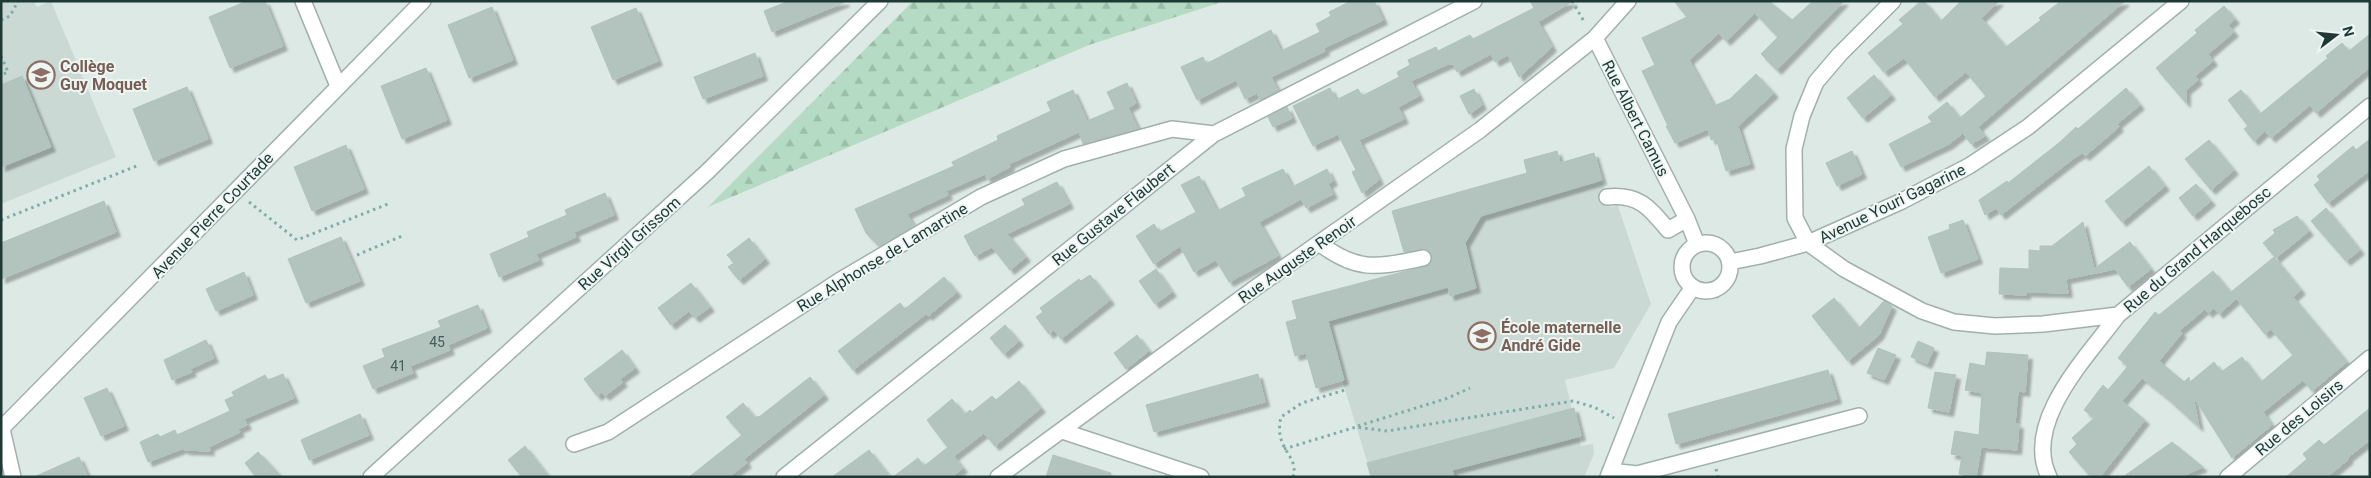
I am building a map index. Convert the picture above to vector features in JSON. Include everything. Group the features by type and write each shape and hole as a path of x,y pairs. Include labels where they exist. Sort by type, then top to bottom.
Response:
{"street":[{"path":"303,1 338,86"},
{"name":"Avenue Pierre Courtade","path":"2,429 423,1"},
{"name":"Rue Virgil Grissom","path":"371,477 707,172 880,1"},
{"name":"Rue Gustave Flaubert","path":"784,477 1214,134 1474,1"},
{"path":"1595,38 1628,1"},
{"path":"1808,244 1795,218 1794,149 1802,116 1816,82 1840,54 1892,1"},
{"name":"Avenue Youri Gagarine","path":"1730,262 1808,244 1900,202 1969,166 2028,127 2181,1"},
{"name":"Rue Albert Camus","path":"1595,38 1687,220 1697,244"},
{"name":"Rue Auguste Renoir","path":"998,477 1319,243 1480,130 1595,38"},
{"name":"Rue du Grand Harquebosc","path":"1808,244 1844,269 1913,306 1954,322 1995,326 2043,324 2118,315 2370,106"},
{"name":"Rue Alphonse de Lamartine","path":"574,444 608,432 839,281 981,197 1064,159 1172,129 1214,134"},
{"path":"1607,197 1622,195 1640,201 1668,230 1687,220"},
{"path":"1711,242 1723,249 1730,262 1728,276 1720,287 1706,291 1692,287 1684,277 1681,264 1686,252 1697,244 1711,242"},
{"path":"1319,243 1338,258 1354,264 1386,265 1423,258"},
{"path":"1692,287 1669,322 1609,474 1637,474 1859,416"},
{"path":"2049,477 2043,446 2045,424 2056,399 2118,315"},
{"name":"Rue des Loisirs","path":"2228,477 2370,358"},
{"path":"2,429 13,477"},
{"path":"1062,431 1201,477"}],"path":[{"path":"1,20 10,16 18,1"},
{"path":"1572,1 1595,38"},
{"path":"1,56 8,72 1,75"},
{"path":"1,220 139,165"},
{"path":"236,191 297,240 388,204"},
{"path":"357,255 402,236"},
{"path":"1284,449 1448,398 1470,388"},
{"path":"1294,477 1295,466 1284,449 1278,430 1281,417 1302,402 1345,390"},
{"path":"1356,427 1387,431 1573,401 1594,407 1628,425"}],"shaded area":[{"name":"Collège Guy Moquet","path":"1,1 34,1 37,7 51,1 116,157 1,204"},
{"name":"École maternelle André Gide","path":"1589,171 1602,180 1610,207 1618,206 1651,304 1614,368 1565,380 1581,446 1593,444 1594,454 1584,477 1372,477 1345,390 1321,299 1449,261 1437,209"}],"green space":[{"path":"913,1 1225,1 1089,45 708,207"}],"building":[{"path":"247,1 265,1 283,46 230,68 209,17"},
{"path":"789,1 845,2 772,32 764,11"},
{"path":"1351,1 1374,1 1383,20 1324,48 1325,51 1271,77 1278,91 1260,100 1257,93 1245,99 1236,80 1197,100 1181,67 1203,57 1206,64 1271,30 1281,51 1320,32 1316,24 1331,16 1329,12"},
{"path":"1530,1 1573,1 1538,22 1552,47 1519,77 1508,55 1495,62 1491,54 1457,72 1453,64 1448,64 1411,81 1419,96 1398,107 1404,119 1359,140 1379,180 1362,193 1352,172 1356,170 1338,134 1313,146 1293,106 1330,88 1336,100 1358,89 1362,96 1399,77 1397,72 1410,65 1408,60 1436,47 1438,51 1470,35 1473,39 1534,8"},
{"path":"1674,1 1769,1 1792,20 1813,1 1844,1 1777,70 1761,54 1778,37 1755,13 1726,41 1719,33 1689,60 1714,106 1730,99 1756,74 1774,93 1738,126 1750,164 1726,171 1716,138 1711,140 1708,129 1675,143 1666,126 1668,126 1642,71 1655,65 1642,38 1687,17"},
{"path":"1921,1 1924,1 1941,21 1961,1 1999,1 1981,18 2006,47 2041,20 2039,18 2061,1 2125,1 1978,127 1985,136 1971,144 1963,133 1949,144 1901,167 1889,144 1932,122 1928,117 1947,102 1960,118 1986,96 1966,72 1935,97 1904,58 1884,72 1868,53 1903,24 1899,20"},
{"path":"2224,6 2235,19 2228,25 2234,32 2208,54 2213,61 2195,76 2198,80 2186,90 2186,103 2156,68 2197,33 2195,30"},
{"path":"492,7 513,60 469,78 448,25"},
{"path":"636,8 658,61 613,80 591,27"},
{"path":"2370,34 2370,67 2316,113 2310,105 2271,138 2265,131 2254,141 2244,129 2248,126 2228,100 2241,90 2260,114 2328,58 2326,56 2342,43 2349,51"},
{"path":"755,53 763,76 703,99 694,77"},
{"path":"426,68 447,120 402,139 381,86"},
{"path":"1874,75 1891,95 1863,118 1847,98"},
{"path":"22,76 51,147 1,167 1,85"},
{"path":"1127,83 1136,103 1128,108 1138,129 1083,144 1079,132 1009,164 1010,167 987,179 985,174 946,191 948,195 907,214 914,226 879,246 866,233 855,209 954,166 952,162 998,140 997,136 1051,111 1047,102 1073,90 1087,121 1115,109 1107,92"},
{"path":"187,87 208,139 154,161 133,109"},
{"path":"2126,88 2140,105 2117,124 2119,127 2085,156 2082,153 2074,158 2001,215 1996,208 1985,215 1979,200 2007,181 2008,183 2076,127 2078,129"},
{"path":"1474,89 1482,105 1469,114 1460,96"},
{"path":"1287,107 1292,118 1273,127 1268,117"},
{"path":"2370,139 2370,170 2328,203 2314,185 2320,180 2317,176 2353,146 2356,150"},
{"path":"2209,140 2234,170 2211,190 2185,159"},
{"path":"346,145 364,189 312,211 294,167"},
{"path":"1557,151 1560,163 1594,153 1602,180 1481,216 1465,243 1476,288 1450,296 1448,287 1328,321 1344,380 1316,388 1306,353 1295,356 1286,322 1297,319 1292,301 1429,265 1432,257 1426,249 1404,252 1392,211 1527,173 1524,160"},
{"path":"1852,151 1862,174 1837,186 1826,163"},
{"path":"2149,166 2165,186 2122,222 2105,201"},
{"path":"1283,169 1292,187 1327,169 1333,181 1328,184 1333,194 1306,208 1301,199 1259,222 1278,256 1229,282 1216,260 1194,272 1180,246 1154,264 1136,236 1154,224 1159,232 1196,212 1181,185 1199,176 1217,211 1246,196 1242,188"},
{"path":"1057,182 1069,204 1007,234 1026,257 1010,270 992,247 975,256 964,236 1025,205 1022,199"},
{"path":"2196,184 2211,201 2193,216 2179,198"},
{"path":"605,193 614,215 574,232 576,237 536,254 539,260 499,277 490,254 529,237 527,232 567,215 565,210"},
{"path":"104,201 116,232 1,279 1,243"},
{"path":"2326,208 2360,250 2346,261 2311,221"},
{"path":"2297,216 2309,231 2276,258 2263,243 2275,233 2273,230"},
{"path":"1963,220 1978,259 1941,273 1928,237 1950,229 1949,225"},
{"path":"2083,222 2094,269 2130,242 2151,269 2128,287 2115,269 2066,279 2068,293 2026,292 2026,295 1999,294 2000,268 2029,269 2029,250 2040,251 2040,246 2052,246"},
{"path":"341,237 360,281 306,303 288,259"},
{"path":"749,238 765,259 739,280 728,267 734,263 727,255"},
{"path":"2274,257 2301,290 2293,297 2347,362 2312,391 2303,380 2263,412 2272,425 2232,458 2193,396 2199,427 2142,378 2122,401 2145,420 2100,477 2091,477 2069,452 2077,444 2072,438 2094,418 2084,410 2103,385 2108,390 2128,366 2118,358 2155,312 2159,315 2213,271 2236,299 2219,314 2214,308 2208,313 2205,309 2179,331 2182,333 2159,361 2184,382 2189,377 2190,382 2214,362 2221,372 2242,357 2261,382 2293,355 2271,329 2265,334 2231,292"},
{"path":"1156,269 1172,292 1155,304 1139,281"},
{"path":"244,272 253,295 216,311 206,289"},
{"path":"1090,275 1110,300 1061,339 1054,330 1049,334 1036,317 1043,312 1040,308 1079,279 1081,281"},
{"path":"944,277 957,292 928,316 926,314 853,370 838,351 900,303 905,309"},
{"path":"691,283 710,307 695,318 689,311 671,325 658,308"},
{"path":"1834,298 1859,328 1884,301 1892,306 1879,335 1848,361 1812,316"},
{"path":"478,305 487,328 448,345 450,350 410,366 413,373 373,389 363,366 385,357 382,349 441,327 438,321"},
{"path":"1005,325 1019,341 1004,354 990,338"},
{"path":"1137,335 1149,351 1126,369 1114,353"},
{"path":"206,340 214,358 190,369 192,372 172,380 164,360"},
{"path":"1918,341 1934,348 1927,364 1911,357"},
{"path":"1878,348 1896,355 1884,380 1867,373"},
{"path":"622,350 635,368 620,379 623,382 605,396 602,392 597,396 584,379"},
{"path":"1987,352 2028,355 2025,392 2018,391 2015,424 2019,424 2017,450 1981,447 1976,477 1972,477 1959,474 1962,456 1951,454 1955,431 1979,435 1982,393 1965,390 1970,363 1985,366"},
{"path":"1828,370 1837,399 1676,444 1668,414"},
{"path":"1935,372 1956,375 1949,412 1928,408"},
{"path":"283,374 294,398 244,419 247,425 238,429 240,432 209,447 210,451 184,450 184,448 148,462 140,442 158,434 160,437 175,430 177,435 230,411 225,400 234,396 232,392 265,375 268,380"},
{"path":"1258,374 1265,402 1154,432 1146,405"},
{"path":"810,377 824,395 744,459 747,463 729,477 689,477 742,435 726,417 743,403 755,418 759,417"},
{"path":"1019,381 1041,408 995,446 984,433 954,456 927,420 952,399 965,414 970,410 972,412 992,396 996,400"},
{"path":"107,388 124,426 101,436 84,398"},
{"path":"1574,408 1581,436 1452,470 1454,477 1371,477 1367,463"},
{"path":"2370,408 2370,440 2347,458 2349,459 2327,477 2286,477 2307,459 2303,454 2319,440 2324,445"},
{"path":"360,414 369,435 309,460 301,440"},
{"path":"2172,442 2203,467 2180,477 2123,477"},
{"path":"525,446 549,477 522,477 508,460"},
{"path":"947,448 963,468 952,477 893,477 918,458 924,466"},
{"path":"869,450 890,477 832,477"},
{"path":"258,452 282,477 256,477 245,463"},
{"path":"1053,455 1111,473 1111,477 1046,477"},
{"path":"79,457 88,477 34,477"}],"place":[{"name":"Collège Guy Moquet","path":"41,75"},
{"name":"École maternelle André Gide","path":"1482,336"}]}
